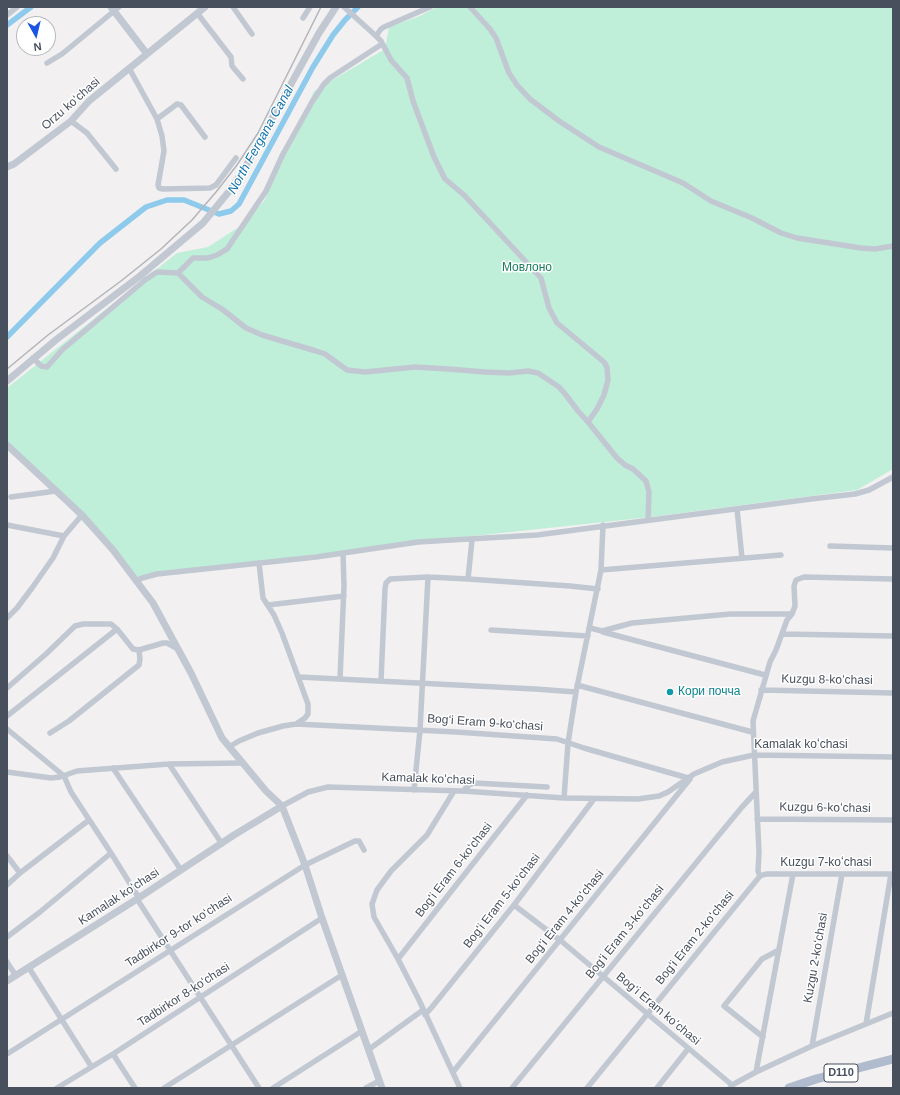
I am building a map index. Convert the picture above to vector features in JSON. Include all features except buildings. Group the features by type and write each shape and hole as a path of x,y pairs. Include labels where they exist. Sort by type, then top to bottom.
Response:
{"main road":[{"name":"D110","path":"789,1088 816,1079 893,1059"}],"street":[{"path":"7,15 17,7"},
{"name":"Orzu koʻchasi","path":"7,167 14,164 71,121 89,101 205,7"},
{"path":"233,7 252,34"},
{"path":"303,18 310,7"},
{"path":"7,381 33,358 108,299 140,276 203,223 242,173 319,33 336,7"},
{"path":"344,7 376,36 390,60 407,78 413,101 429,144 445,179 464,195 541,278 549,308 556,323 604,362 608,367 608,380 604,395 588,422"},
{"path":"376,36 384,27 430,7"},
{"path":"470,7 496,38 509,73 517,85 530,99 559,121 599,147 683,183 711,201 752,218 781,233 798,238 861,248 876,249 893,246"},
{"path":"47,63 62,54 114,8 147,54"},
{"path":"197,13 231,57 232,66 243,78"},
{"path":"178,273 193,258 208,258 227,249 266,191 283,154 326,80 382,44"},
{"path":"129,68 157,119 162,136 164,151 158,185 161,189 210,188 216,185 236,158"},
{"path":"157,119 177,104 181,105 205,137"},
{"path":"71,121 87,133 116,170"},
{"path":"33,358 41,366 47,367 62,350 144,280 157,272 178,273 202,297 222,309 246,328 262,335 316,350 325,354 347,370 365,372 415,367 485,372 509,373 528,371 538,373 558,386 617,458 625,465 633,469 646,481 649,492 648,520"},
{"path":"7,445 82,515 113,550 153,603 179,649 222,738 266,791 282,806 305,865 322,918 382,1088"},
{"path":"136,581 157,574 316,557 418,542 472,540 536,535 603,525 855,494 869,490 893,477"},
{"path":"11,497 56,491"},
{"path":"737,509 742,558"},
{"path":"7,618 17,608 53,558 64,536 82,515"},
{"path":"7,525 64,536"},
{"path":"564,798 568,743 576,692 601,570 603,525"},
{"path":"468,579 472,540"},
{"path":"830,546 893,548"},
{"path":"340,679 344,596 343,553"},
{"path":"601,570 781,555"},
{"path":"259,563 262,594 282,632 299,677 309,710 305,718 296,724"},
{"path":"381,681 386,583 390,579 428,577 598,589"},
{"path":"414,790 420,730 428,577"},
{"path":"760,876 758,871 752,721 765,675 782,634 786,620 792,614 794,606 794,586 796,580 804,578 893,579"},
{"path":"268,605 344,596"},
{"path":"602,631 623,624 639,622 730,614 792,614"},
{"path":"7,688 75,626 83,624 111,624 117,629 133,650 139,650 163,643 167,643 179,649"},
{"path":"590,628 765,675"},
{"path":"7,716 117,629"},
{"path":"491,630 588,636"},
{"path":"782,634 893,636"},
{"path":"50,733 69,722 139,664 139,650"},
{"path":"299,677 576,692"},
{"path":"578,685 752,732"},
{"name":"Kuzgu 8-koʻchasi","path":"761,690 893,693"},
{"name":"Bogʻi Eram 9-koʻchasi","path":"229,747 240,740 258,733 296,724 420,730 557,739 691,776"},
{"path":"7,729 64,776 71,792 111,853 170,951 259,1088"},
{"name":"Kamalak koʻchasi","path":"7,981 282,806 308,792 328,787 463,791 564,798 638,799 659,796 668,792 691,776 722,762 754,755 893,757"},
{"path":"7,772 51,778 64,776 77,771 113,768 169,764 242,763"},
{"path":"169,764 222,844"},
{"path":"113,768 181,870"},
{"name":"Bogʻi Eram 4-koʻchasi","path":"452,1072 691,776"},
{"path":"463,791 469,785 474,783 547,787"},
{"path":"454,791 427,835 391,871 377,890 372,904 374,917 398,959 460,1088"},
{"name":"Bogʻi Eram 3-koʻchasi","path":"512,1088 602,976 756,792"},
{"name":"Bogʻi Eram 6-koʻchasi","path":"398,959 527,795"},
{"name":"Bogʻi Eram 5-koʻchasi","path":"368,1050 432,1007 514,905 594,799"},
{"name":"Kuzgu 6-koʻchasi","path":"757,819 893,820"},
{"path":"7,885 89,820"},
{"name":"Tadbirkor 9-tor koʻchasi","path":"7,1054 305,865 355,841 360,841 364,850"},
{"path":"7,937 40,912 111,853"},
{"path":"7,856 20,874"},
{"name":"Kuzgu 7-koʻchasi","path":"760,876 766,874 892,874"},
{"path":"756,1072 793,874"},
{"name":"Kuzgu 2-koʻchasi","path":"812,1046 842,874"},
{"path":"866,1024 892,874"},
{"name":"Bogʻi Eram 2-koʻchasi","path":"587,1088 760,876"},
{"name":"Bogʻi Eram koʻchasi","path":"514,905 560,940 731,1087"},
{"name":"Tadbirkor 8-koʻchasi","path":"57,1088 65,1086 91,1066 113,1054 322,918"},
{"path":"763,1037 724,1006 762,959 779,950"},
{"path":"7,962 16,976"},
{"path":"29,968 91,1066"},
{"path":"164,1088 342,975"},
{"path":"731,1087 756,1072 812,1046 893,1013"},
{"path":"273,1088 362,1031"},
{"path":"657,1088 688,1049"},
{"path":"113,1054 135,1088"},
{"path":"366,1088 379,1081"}],"green space":[{"name":"Мовлоно","path":"437,7 893,7 893,469 857,490 651,517 380,546 137,578 7,443 7,388 177,253 208,247 242,225 264,201 314,91 385,49 389,27 420,16"}],"waterway":[{"path":"7,25 31,7"},
{"name":"North Fergana Canal","path":"7,337 100,243 146,207 167,200 184,200 219,214 231,211 239,204 313,67 333,35 358,7"}],"railway":[{"path":"7,369 48,335 121,281 161,249 192,220 237,165 258,133 321,7"}],"place":[{"name":"Кори почча","path":"670,692"}]}
